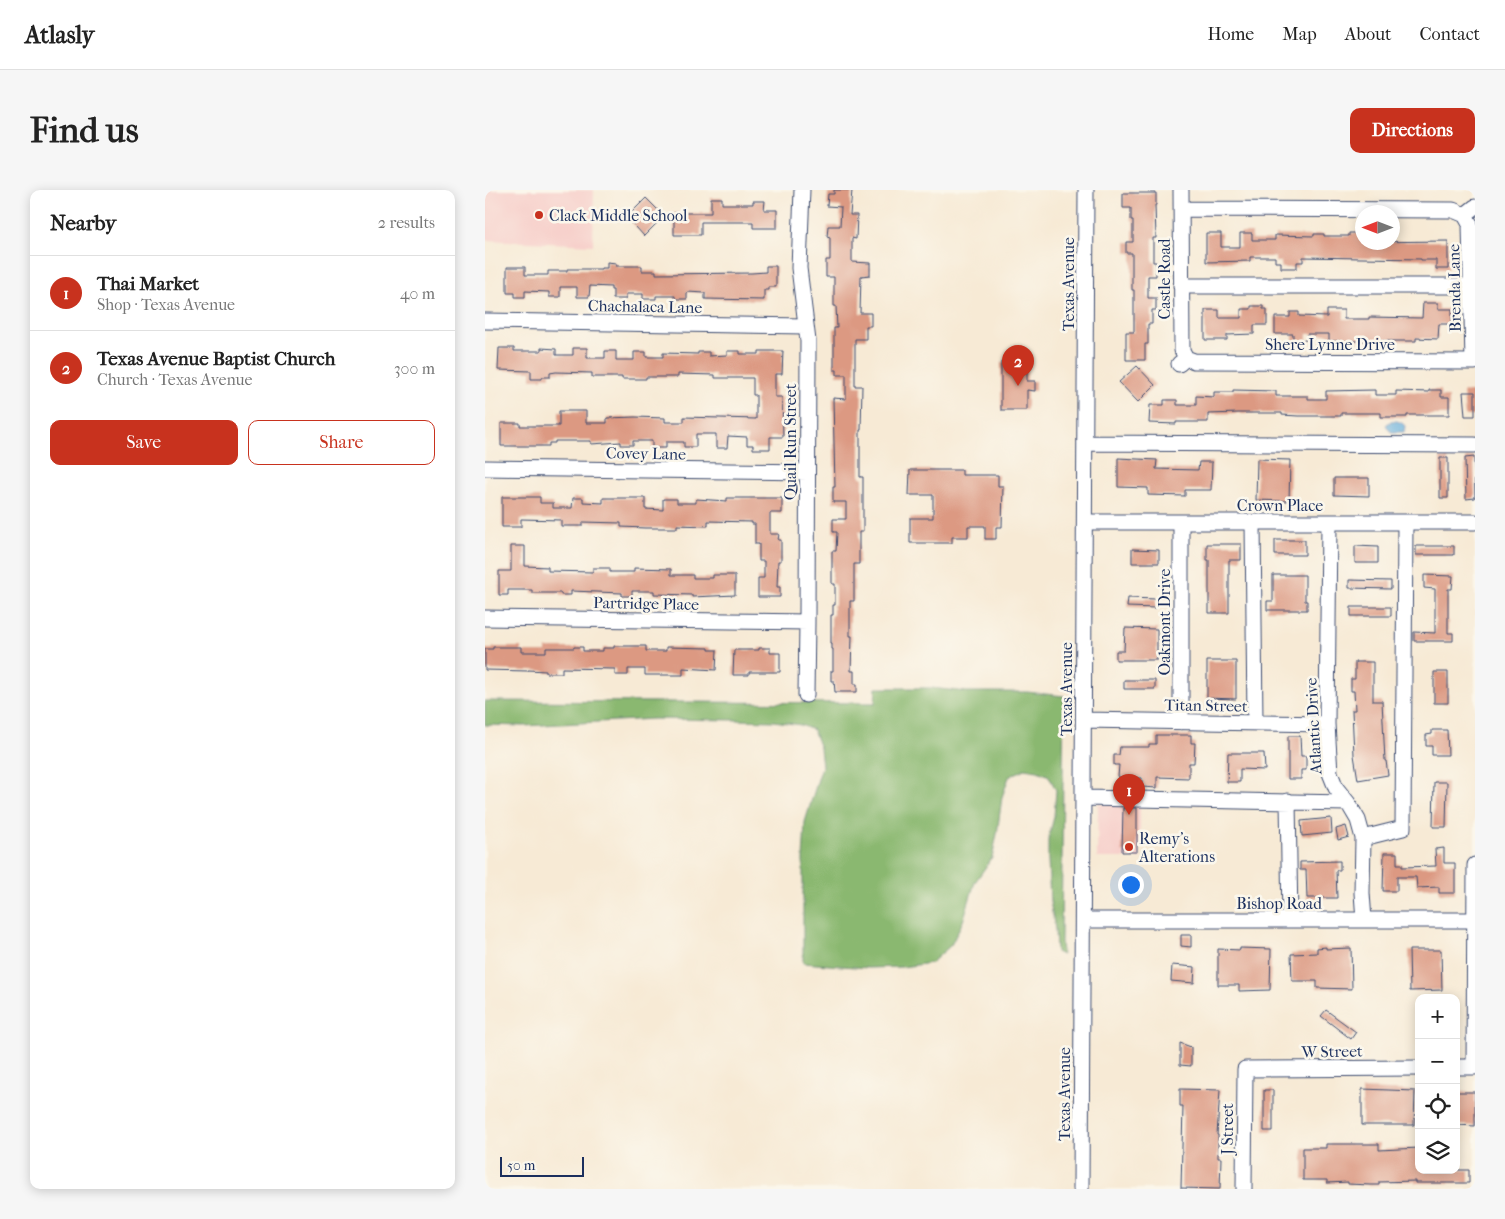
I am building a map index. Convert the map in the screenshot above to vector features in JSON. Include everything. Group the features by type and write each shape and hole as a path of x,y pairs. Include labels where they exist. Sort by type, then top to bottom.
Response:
{"street":[{"name":"Quail Run Street","path":"802,190 799,268 808,341 806,695"},
{"name":"Texas Avenue","path":"1081,1189 1086,190"},
{"name":"Castle Road","path":"1181,190 1183,361"},
{"name":"Brenda Lane","path":"1181,209 1470,211 1474,362"},
{"path":"1181,286 1471,286"},
{"name":"Chachalaca Lane","path":"485,321 805,326"},
{"name":"Shere Lynne Drive","path":"1183,361 1474,362"},
{"path":"1085,443 1475,445"},
{"name":"Covey Lane","path":"485,468 807,472"},
{"name":"Crown Place","path":"1085,522 1475,522"},
{"name":"Oakmont Drive","path":"1181,522 1181,722"},
{"path":"1253,522 1255,723"},
{"name":"Atlantic Drive","path":"1329,522 1327,724 1330,773 1336,788 1358,820 1363,838 1362,893 1364,920"},
{"path":"1363,838 1403,828 1405,522"},
{"name":"Partridge Place","path":"485,618 807,622"},
{"name":"Titan Street","path":"1084,720 1327,724"},
{"path":"1084,798 1348,803"},
{"path":"1288,801 1291,920"},
{"path":"1460,1067 1474,1067 1475,865"},
{"name":"Bishop Road","path":"1083,920 1475,920"},
{"name":"W Street","path":"1245,1069 1415,1068"},
{"name":"J Street","path":"1244,1189 1245,1069"}],"shaded area":[{"name":"Clack Middle School","path":"485,190 594,190 593,245 485,240"},
{"path":"1098,804 1140,805 1140,858 1097,858"}],"green space":[{"path":"876,688 931,688 967,692 1027,692 1064,696 1062,955 1056,952 1055,929 1050,901 1048,860 1048,840 1054,817 1056,790 1049,776 1038,771 1024,769 1009,777 1002,797 992,858 975,882 963,921 951,945 931,963 902,967 868,968 803,963 805,822 822,766 820,748 813,730 801,725 774,721 737,720 653,719 524,726 485,725 485,701 875,703"}],"water":[{"path":"1391,421 1404,425 1404,432 1391,432 1386,425"}],"building":[{"path":"834,190 852,190 850,215 857,215 856,239 852,238 852,262 870,263 870,275 861,276 860,313 871,313 871,326 866,326 866,339 855,339 855,386 862,386 860,477 863,477 863,532 859,532 859,564 854,564 854,601 850,601 851,671 854,671 854,684 857,684 857,692 835,692 834,681 831,681 833,649 831,643 831,615 833,615 833,605 835,605 835,584 832,584 832,551 836,551 837,532 833,532 833,519 846,519 846,502 833,502 833,487 835,487 833,398 846,399 846,375 837,375 837,370 834,370 834,328 837,328 836,306 834,306 834,277 826,277 826,260 830,260 830,238 827,237 828,226 840,226 841,207 827,206 828,194 834,194"},
{"path":"1123,193 1156,193 1156,238 1153,238 1153,262 1156,262 1156,276 1148,276 1148,298 1156,298 1156,310 1152,310 1152,324 1148,324 1148,344 1145,344 1145,360 1126,360 1126,332 1134,332 1132,253 1126,253 1126,242 1133,242 1133,220 1131,220 1131,208 1123,208"},
{"path":"646,198 664,216 644,236 627,217"},
{"path":"711,198 722,198 722,204 753,204 753,201 765,201 764,210 777,210 777,228 753,228 753,222 701,222 701,235 674,235 674,213 711,213"},
{"path":"1206,233 1221,233 1221,247 1240,247 1240,233 1252,233 1252,240 1275,240 1275,235 1314,236 1314,234 1324,234 1324,236 1349,236 1349,233 1355,233 1355,250 1400,250 1400,242 1448,241 1448,269 1436,269 1436,260 1421,259 1303,257 1303,262 1297,262 1297,268 1281,268 1281,262 1275,262 1275,257 1250,257 1250,261 1206,262"},
{"path":"607,262 616,263 616,266 642,266 642,271 656,271 656,274 752,273 766,272 766,266 776,266 776,287 768,287 768,290 764,290 764,300 705,299 705,293 687,292 687,299 675,299 675,296 656,296 656,299 643,299 643,294 626,294 626,299 613,299 611,287 590,286 589,297 577,297 577,287 560,287 560,297 549,297 549,292 525,291 525,297 515,297 515,293 507,293 507,267 525,267 525,275 548,275 548,271 607,268"},
{"path":"1423,303 1438,303 1438,309 1452,309 1452,324 1439,324 1438,339 1416,338 1416,341 1329,341 1329,334 1307,334 1307,340 1293,340 1293,334 1275,334 1275,317 1290,317 1290,312 1299,312 1299,316 1327,317 1327,310 1344,310 1344,319 1369,319 1369,317 1422,318"},
{"path":"1251,306 1263,306 1263,309 1267,309 1267,325 1254,325 1254,334 1227,335 1227,340 1205,340 1205,310 1219,310 1219,318 1241,318 1241,309 1251,309"},
{"path":"499,348 514,348 514,351 541,351 541,348 556,349 556,355 573,355 573,348 587,348 587,358 605,358 605,351 616,351 616,360 634,360 634,352 646,352 646,357 663,357 663,353 698,354 698,352 709,352 709,356 727,355 727,351 740,351 740,354 759,354 759,351 783,351 782,374 775,374 775,397 782,397 783,437 770,437 770,449 753,449 753,445 747,445 747,437 728,436 727,448 716,448 716,434 696,434 696,447 684,447 684,442 666,442 666,448 652,448 652,441 633,441 633,445 621,445 621,442 591,444 591,441 555,441 555,443 549,443 549,446 501,446 501,423 520,423 520,426 559,426 559,411 586,411 586,423 607,423 607,418 635,417 665,418 665,422 684,422 684,417 756,419 756,395 753,395 753,378 715,378 715,375 678,374 678,377 622,379 622,377 592,377 592,373 556,372 550,373 550,377 531,379 531,371 498,370"},
{"path":"1001,362 1027,362 1027,381 1035,381 1035,391 1027,390 1027,410 1001,410"},
{"path":"1137,366 1155,385 1138,402 1119,382"},
{"path":"1233,390 1276,391 1276,396 1308,396 1308,399 1326,399 1326,391 1375,390 1375,395 1396,395 1396,391 1429,392 1429,390 1441,390 1441,397 1449,397 1449,415 1381,417 1381,413 1341,413 1341,416 1298,416 1282,415 1282,413 1238,413 1208,414 1208,422 1149,423 1150,405 1164,405 1164,400 1177,400 1177,405 1196,405 1196,396 1214,397 1214,392 1233,392"},
{"path":"1463,392 1475,392 1475,416 1465,416"},
{"path":"1474,457 1475,498 1466,499 1465,458"},
{"path":"1118,458 1157,460 1156,469 1198,470 1199,462 1212,462 1211,490 1185,490 1185,496 1148,495 1148,488 1118,487"},
{"path":"1440,458 1448,458 1448,498 1440,498"},
{"path":"1257,459 1290,460 1289,501 1256,500"},
{"path":"910,470 962,470 962,475 998,475 998,486 1003,486 1002,527 996,527 996,539 985,539 985,526 968,526 968,537 952,537 952,543 910,543 910,518 933,518 933,495 909,495"},
{"path":"1334,478 1369,478 1369,496 1334,495"},
{"path":"502,497 540,497 540,503 553,503 553,508 572,508 573,498 583,498 583,502 603,503 603,498 645,498 645,509 663,510 663,499 677,499 677,503 696,503 696,499 727,501 727,498 782,498 782,513 770,513 770,534 779,534 778,540 781,540 781,561 778,561 777,587 780,587 780,597 758,597 758,578 764,578 764,561 759,561 759,544 755,544 755,524 752,524 752,522 708,521 708,526 677,525 677,528 645,528 621,527 621,523 583,522 583,526 561,526 561,520 521,519 521,527 502,527"},
{"path":"1275,540 1305,540 1305,555 1275,555"},
{"path":"1207,544 1241,544 1241,560 1229,560 1229,613 1209,613 1209,560 1207,560"},
{"path":"511,546 525,546 525,566 548,567 548,571 593,572 593,568 610,568 610,572 634,572 634,568 671,569 671,575 693,575 693,578 713,578 713,575 735,575 735,595 692,597 692,595 654,594 654,591 632,591 632,596 622,596 622,593 571,591 571,595 561,595 561,593 532,593 532,590 508,590 508,595 499,595 499,571 511,571"},
{"path":"1355,546 1378,547 1378,563 1355,563"},
{"path":"1416,546 1454,546 1454,555 1416,555"},
{"path":"1132,549 1159,550 1159,563 1132,563"},
{"path":"1273,575 1305,575 1307,610 1267,610 1267,601 1273,601"},
{"path":"1424,575 1453,576 1452,589 1448,589 1448,633 1453,633 1453,641 1414,641 1414,632 1435,633 1435,589 1424,588"},
{"path":"1349,580 1391,581 1391,589 1349,588"},
{"path":"1128,598 1156,599 1156,608 1127,607"},
{"path":"1351,607 1391,607 1391,616 1351,616"},
{"path":"1125,628 1157,629 1157,660 1116,660 1116,651 1124,651"},
{"path":"614,646 646,646 646,651 666,651 666,647 709,648 709,650 717,650 716,670 683,668 683,675 645,675 645,669 628,669 628,675 615,675 615,669 562,668 562,673 528,670 485,670 485,649 493,649 493,647 521,647 521,652 546,652 546,648 574,647 583,647 583,651 603,651 603,648 614,648"},
{"path":"759,648 770,648 770,653 780,653 780,672 749,672 749,675 733,675 734,650 759,650"},
{"path":"1207,661 1236,661 1236,699 1207,698"},
{"path":"1355,662 1373,662 1373,701 1382,701 1385,761 1388,775 1358,780 1354,755 1352,710 1355,710 1354,691 1351,691 1351,679 1355,679"},
{"path":"1434,672 1448,672 1448,703 1434,703"},
{"path":"1124,680 1155,680 1155,689 1124,689"},
{"path":"1432,730 1447,730 1448,755 1432,755 1432,746 1426,746 1426,735 1432,734"},
{"path":"1156,735 1191,735 1191,743 1195,743 1194,763 1189,763 1189,778 1157,777 1157,788 1142,787 1142,778 1118,777 1119,765 1114,765 1114,755 1119,755 1120,747 1149,747 1149,744 1156,744"},
{"path":"1288,736 1300,736 1301,756 1306,756 1306,770 1301,770 1301,779 1288,779"},
{"path":"1228,753 1264,753 1265,770 1240,769 1240,782 1227,782"},
{"path":"1434,782 1447,782 1446,827 1433,827"},
{"path":"1123,808 1137,808 1137,852 1122,852"},
{"path":"1331,818 1332,833 1302,836 1301,821"},
{"path":"1346,826 1349,837 1338,840 1336,829"},
{"path":"1444,848 1444,863 1455,863 1455,893 1439,893 1439,887 1417,888 1416,877 1397,877 1397,891 1383,891 1384,853 1397,853 1397,864 1402,864 1402,867 1436,866 1435,849"},
{"path":"1340,861 1340,870 1336,870 1337,898 1307,898 1306,870 1300,870 1300,862"},
{"path":"1181,935 1191,935 1191,947 1181,946"},
{"path":"1326,947 1326,949 1351,948 1352,989 1317,988 1317,981 1292,981 1291,954 1317,953 1317,948"},
{"path":"1240,948 1271,949 1270,990 1239,991 1239,985 1218,985 1218,949 1240,950"},
{"path":"1409,950 1441,950 1442,990 1410,991"},
{"path":"1172,965 1195,967 1194,983 1171,981"},
{"path":"1326,1010 1356,1032 1351,1039 1321,1016"},
{"path":"1180,1043 1191,1047 1191,1066 1180,1065"},
{"path":"1180,1089 1220,1090 1217,1135 1218,1158 1221,1158 1220,1189 1181,1188 1183,1106 1180,1106"},
{"path":"1362,1089 1415,1091 1414,1125 1362,1125"},
{"path":"1264,1090 1273,1090 1273,1131 1264,1131"},
{"path":"1460,1092 1475,1092 1475,1126 1460,1125"},
{"path":"1326,1144 1379,1144 1379,1150 1415,1148 1415,1174 1460,1174 1460,1170 1469,1170 1469,1183 1415,1183 1415,1181 1379,1182 1379,1185 1370,1185 1348,1184 1348,1182 1327,1183 1327,1180 1303,1180 1303,1148 1326,1148"}],"place":[{"name":"Clack Middle School","path":"539,215"},
{"name":"Texas Avenue Baptist Church","path":"1018,386"},
{"name":"Thai Market","path":"1129,815"},
{"name":"Remy's Alterations","path":"1129,847"}]}
